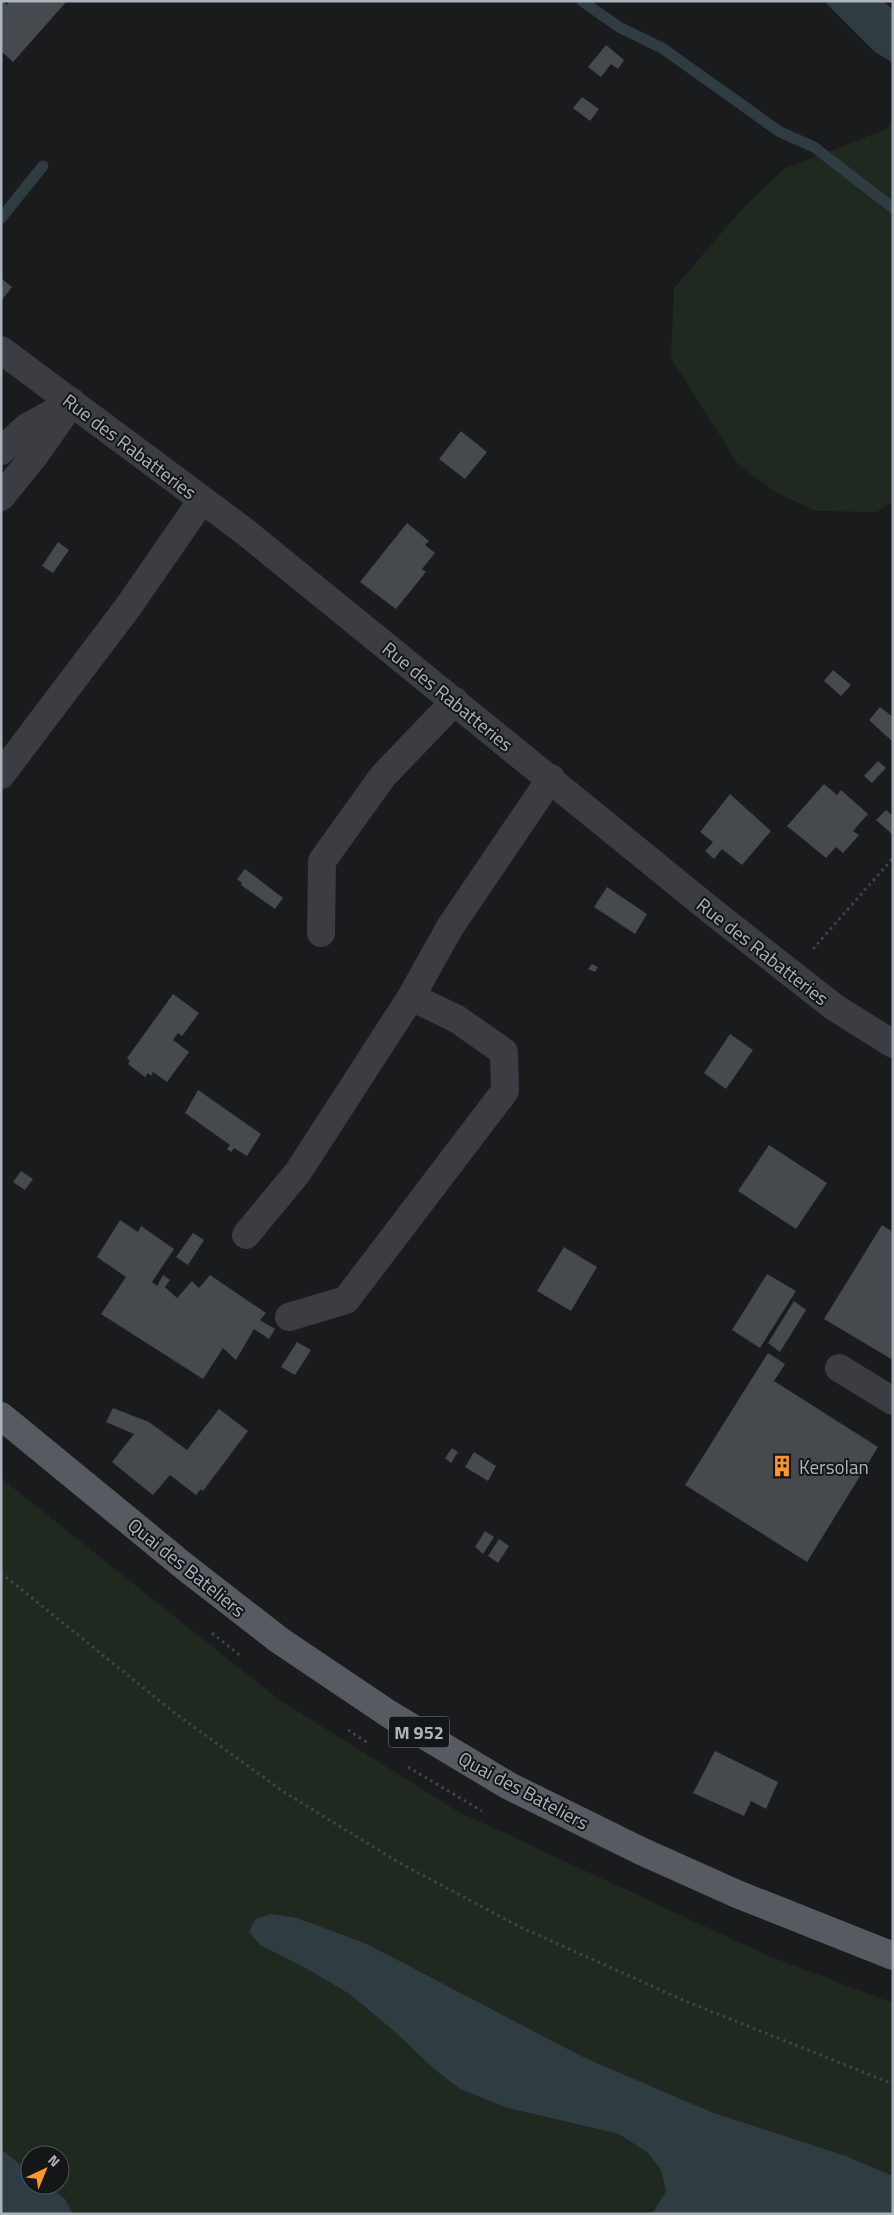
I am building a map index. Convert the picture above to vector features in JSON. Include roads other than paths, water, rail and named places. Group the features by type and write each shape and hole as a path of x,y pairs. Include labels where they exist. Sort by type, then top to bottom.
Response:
{"main road":[{"name":"Quai des Bateliers","path":"1,1416 185,1567 279,1640 390,1714 509,1786 641,1851 737,1894 893,1956"}],"street":[{"name":"Rue des Rabatteries","path":"1,350 243,530 834,1007 893,1044"},
{"path":"1,451 27,427 72,402"},
{"path":"1,497 35,455 72,402"},
{"path":"1,775 128,607 202,500"},
{"path":"321,933 322,861 383,776 455,701"},
{"path":"246,1235 298,1172 411,997 450,927 551,778"},
{"path":"289,1317 346,1300 505,1091 504,1052 457,1019 411,997"},
{"path":"839,1368 893,1401"}],"waterway":[{"path":"582,1 619,27 662,48 780,132 814,147 893,208"},
{"path":"1,218 43,166"}],"place":[{"name":"Kersolan","path":"782,1466"}]}
